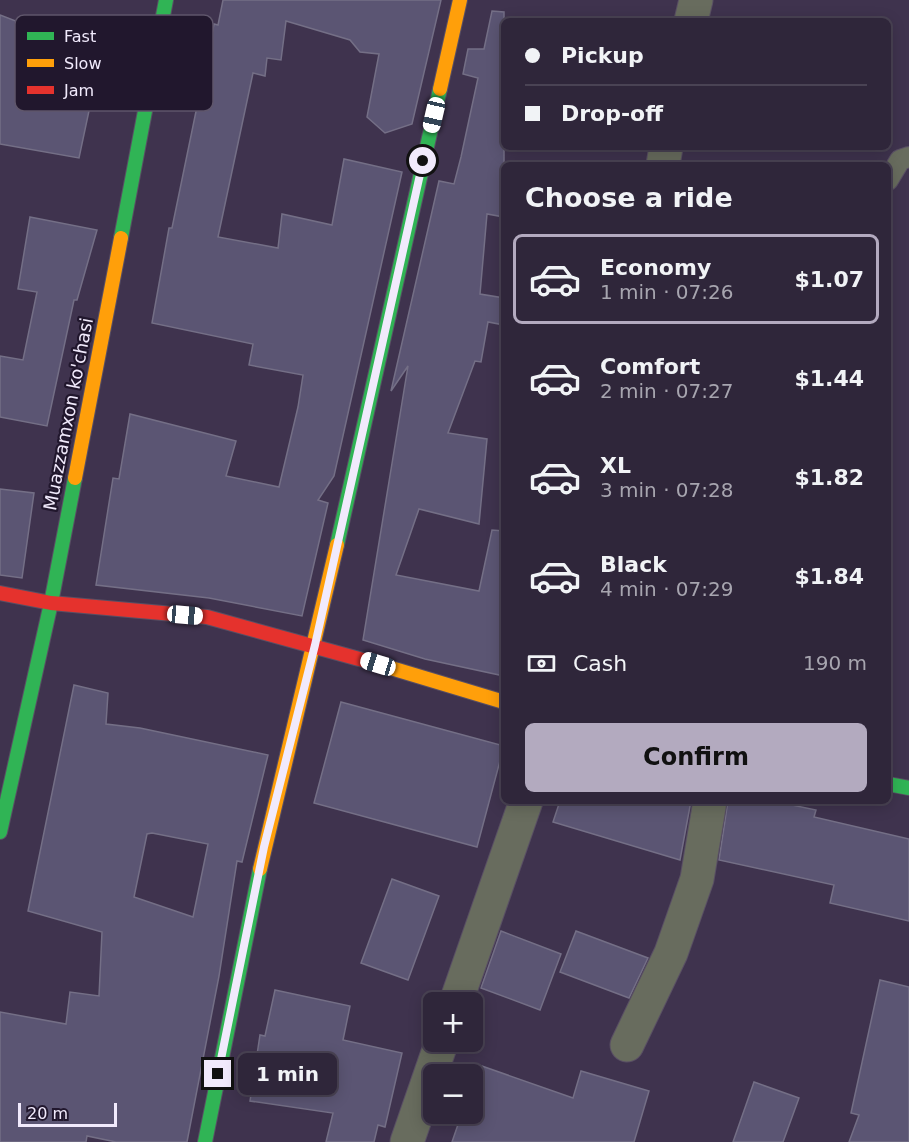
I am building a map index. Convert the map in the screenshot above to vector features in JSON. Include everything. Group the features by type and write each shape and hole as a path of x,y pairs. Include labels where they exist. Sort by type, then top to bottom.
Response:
{"street":[{"name":"Muazzamxon ko'chasi","path":"163,15 166,0"},
{"path":"205,1142 264,847 315,645 460,0"},
{"path":"692,18 696,0"},
{"name":"Muazzamxon ko'chasi","path":"0,832 51,603 145,111"},
{"path":"0,593 51,603 207,617 315,645 501,701"},
{"path":"891,785 909,788"},
{"path":"459,992 525,804"},
{"path":"627,1045 671,953 697,879 710,804"},
{"path":"407,1142 438,1052"}],"lane":[{"path":"891,175 900,160 909,157"}],"building":[{"path":"223,0 441,0 412,124 385,133 367,117 379,54 360,52 350,40 286,21 281,60 267,58 265,76 253,73 218,237 278,248 282,214 332,225 344,159 402,172 334,476 318,500 328,503 302,616 209,598 96,585 113,478 119,479 130,414 236,441 226,476 279,487 298,407 303,375 249,365 253,344 152,323 169,228 172,228 196,111 213,111 213,29 214,24 218,25"},
{"path":"492,11 504,12 504,18 501,18 501,150 504,150 504,162 501,162 501,216 487,214 480,294 501,298 501,324 488,322 481,362 475,361 448,433 487,439 479,524 419,509 396,575 479,591 492,530 501,531 501,675 425,659 363,640 408,366 391,391 439,181 454,184 461,157 478,78 463,74 468,49 484,49"},
{"path":"0,15 15,21 15,111 89,111 79,158 0,144"},
{"path":"30,217 97,230 77,300 74,300 47,426 0,417 0,356 23,360 37,292 18,289"},
{"path":"0,489 34,493 22,578 0,575"},
{"path":"74,685 108,693 106,724 140,728 268,755 242,862 237,861 219,976 187,1142 116,1142 87,1136 86,1142 0,1142 0,1012 66,1024 70,992 99,996 102,932 28,911","holes":["147,834 208,844 193,917 134,897"]},
{"path":"341,702 501,745 501,757 477,847 314,803"},
{"path":"559,804 690,804 680,860 553,822"},
{"path":"728,804 787,804 816,810 814,817 909,839 909,921 830,903 834,885 719,860"},
{"path":"392,879 439,896 408,980 361,963"},
{"path":"501,931 561,954 540,1010 481,988"},
{"path":"576,931 648,958 629,998 560,972"},
{"path":"880,980 909,987 909,1142 849,1142 859,1115 851,1113"},
{"path":"275,990 350,1006 343,1040 402,1053 385,1127 378,1125 374,1142 326,1142 333,1113 250,1101 260,1035 265,1036"},
{"path":"483,1066 573,1098 581,1071 649,1091 634,1142 452,1142 458,1124 483,1124"},
{"path":"754,1082 799,1098 783,1142 733,1142"}],"traffic: fast":[{"path":"163,15 166,0"},
{"path":"337,545 440,89"},
{"path":"121,238 145,111"},
{"path":"0,832 51,603 75,478"},
{"path":"891,785 909,788"},
{"path":"205,1142 260,869"}],"traffic: slow":[{"path":"440,89 460,0"},
{"path":"75,478 121,238"},
{"path":"260,869 337,545"},
{"path":"381,665 501,701"}],"traffic: jam":[{"path":"0,593 51,603 207,617 381,665"}],"route":[{"path":"218,1074 264,847 315,645 423,161"}]}
